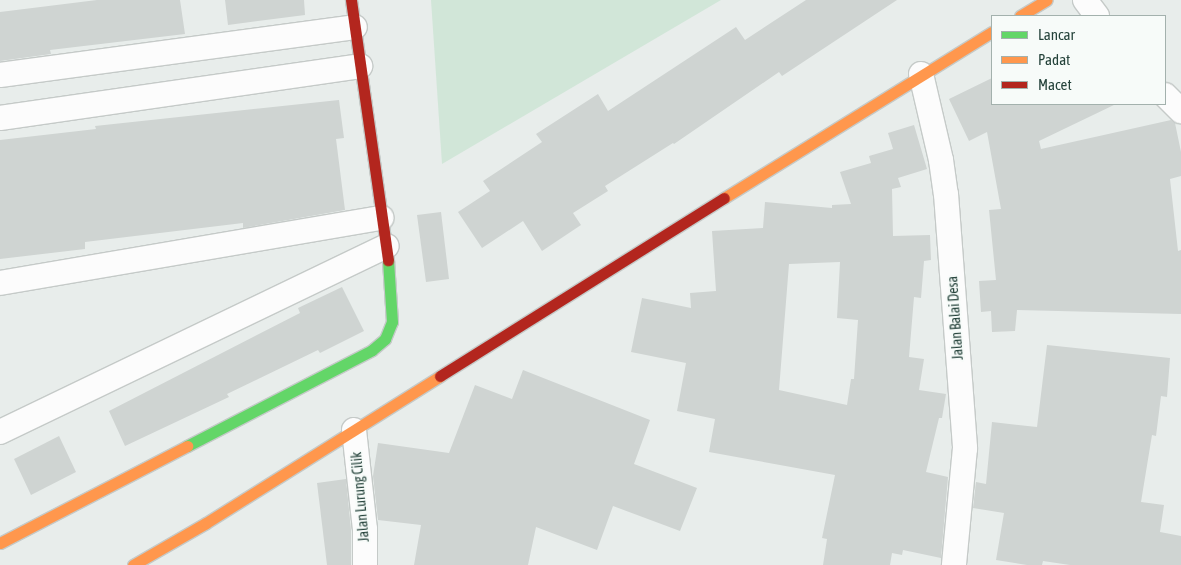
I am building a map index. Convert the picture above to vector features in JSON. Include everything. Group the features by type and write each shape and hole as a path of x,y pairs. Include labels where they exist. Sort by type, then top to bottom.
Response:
{"main road":[{"path":"0,543 372,350 385,339 392,322 387,246 351,0"},
{"path":"1022,15 1047,0"},
{"path":"133,565 206,523 921,74 991,33"}],"street":[{"path":"1086,0 1096,15"},
{"path":"0,75 355,28"},
{"path":"0,118 360,66"},
{"name":"Jalan Balai Desa","path":"921,74 938,142 946,194 965,448 954,565"},
{"path":"1166,96 1181,111"},
{"path":"0,283 382,218"},
{"path":"0,432 387,246"},
{"name":"Jalan Lurung Cilik","path":"354,430 365,528 365,565"}],"green space":[{"path":"431,0 721,0 442,164"}],"building":[{"path":"97,0 180,0 185,34 50,50 51,54 0,61 0,12"},
{"path":"225,0 304,0 305,15 228,25"},
{"path":"806,0 897,0 782,76 779,72 674,144 605,186 608,191 573,213 581,225 542,251 523,221 482,248 458,212 490,191 483,181 542,142 536,134 598,94 608,111 736,27 745,40"},
{"path":"991,78 991,105 1114,105 1039,141 1041,149 1171,120 1175,123 1181,152 1181,176 1170,179 1178,251 1181,250 1181,314 1017,310 1015,331 992,332 991,311 981,312 979,281 996,280 989,210 1001,209 987,132 969,141 949,99"},
{"path":"339,100 344,138 336,139 345,210 243,228 243,223 85,242 85,249 0,259 0,140 96,129 95,126"},
{"path":"914,125 927,169 898,178 901,187 892,189 893,236 930,235 931,260 924,261 921,298 914,297 909,357 924,359 919,390 946,394 942,418 939,418 926,472 948,477 941,558 903,550 902,555 892,553 890,565 823,565 827,539 822,538 835,475 709,452 715,419 677,411 686,363 631,352 642,298 691,308 690,293 716,291 712,231 763,228 765,202 832,208 832,205 851,204 840,172 871,163 869,156 893,149 888,133","holes":["840,262 837,318 858,320 854,379 851,379 847,405 779,390 789,264"]},
{"path":"441,212 449,279 426,282 417,215"},
{"path":"342,287 364,331 320,353 318,350 227,394 229,397 125,446 109,411 300,313 298,308"},
{"path":"1047,345 1170,358 1167,397 1161,396 1156,436 1152,435 1141,502 1164,505 1160,532 1181,536 1181,565 1070,565 1043,561 1042,565 1027,565 996,560 1004,513 973,508 976,482 986,484 992,422 1037,427"},
{"path":"523,370 650,420 634,464 697,488 680,531 613,506 597,550 536,527 528,565 414,565 421,525 378,520 373,476 378,443 449,453 475,385 512,399"},
{"path":"59,436 76,472 31,495 14,459"},
{"path":"346,479 351,530 351,565 327,565 317,483"}],"traffic: fast":[{"path":"187,446 372,350 385,339 392,322 388,260"}],"traffic: slow":[{"path":"1022,15 1047,0"},
{"path":"724,198 991,33"},
{"path":"133,565 206,523 440,376"},
{"path":"0,543 187,446"}],"traffic: jam":[{"path":"351,0 388,260"},
{"path":"440,376 724,198"}]}
